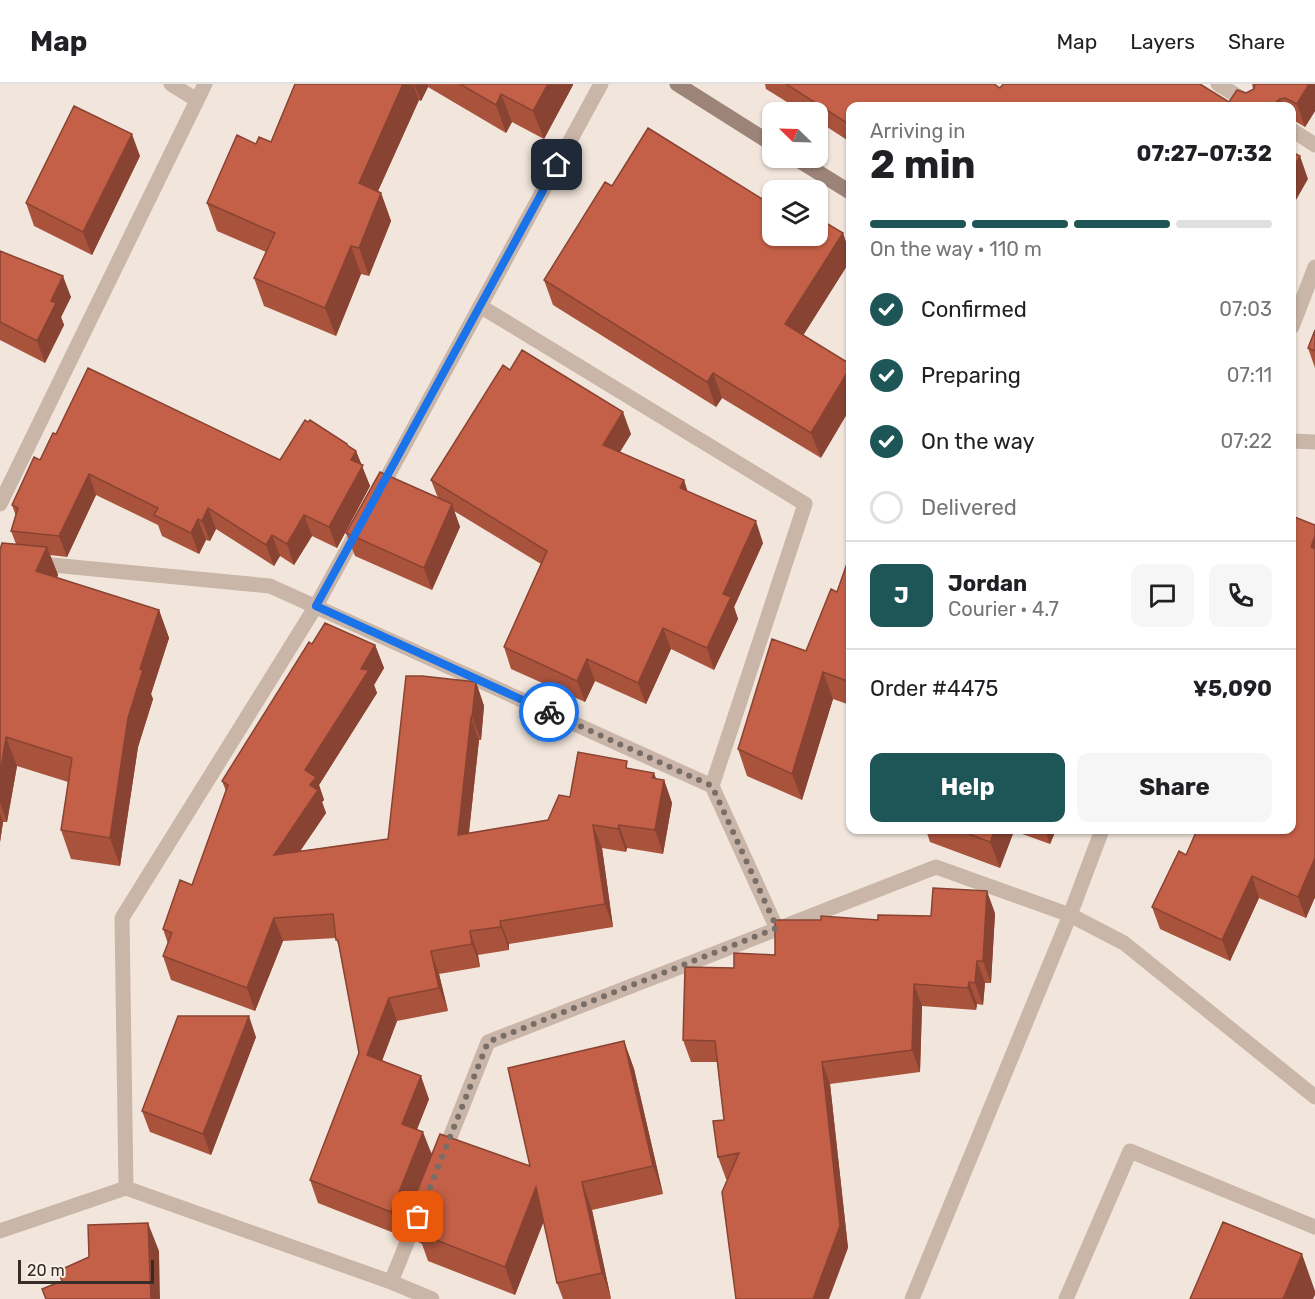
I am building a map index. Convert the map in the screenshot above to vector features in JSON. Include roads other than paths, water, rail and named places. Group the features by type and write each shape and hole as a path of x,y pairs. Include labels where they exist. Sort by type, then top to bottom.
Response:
{"street":[{"path":"171,84 197,100"},
{"path":"0,504 205,84"},
{"path":"126,1188 122,918 316,606 601,84"},
{"path":"677,84 762,138"},
{"path":"1218,84 1247,102"},
{"path":"1296,133 1315,145"},
{"path":"811,168 846,190"},
{"path":"1296,317 1315,267"},
{"path":"480,306 805,504 712,786"},
{"path":"1296,441 1315,442"},
{"path":"0,560 270,586 712,786 777,928"},
{"path":"912,1299 1070,915 1100,834"},
{"path":"435,1173 488,1042 936,867 1070,915 1124,943 1315,1097"},
{"path":"1066,1299 1130,1151 1315,1227"},
{"path":"0,1231 126,1188 391,1282 432,1299"},
{"path":"391,1282 426,1195"}]}
